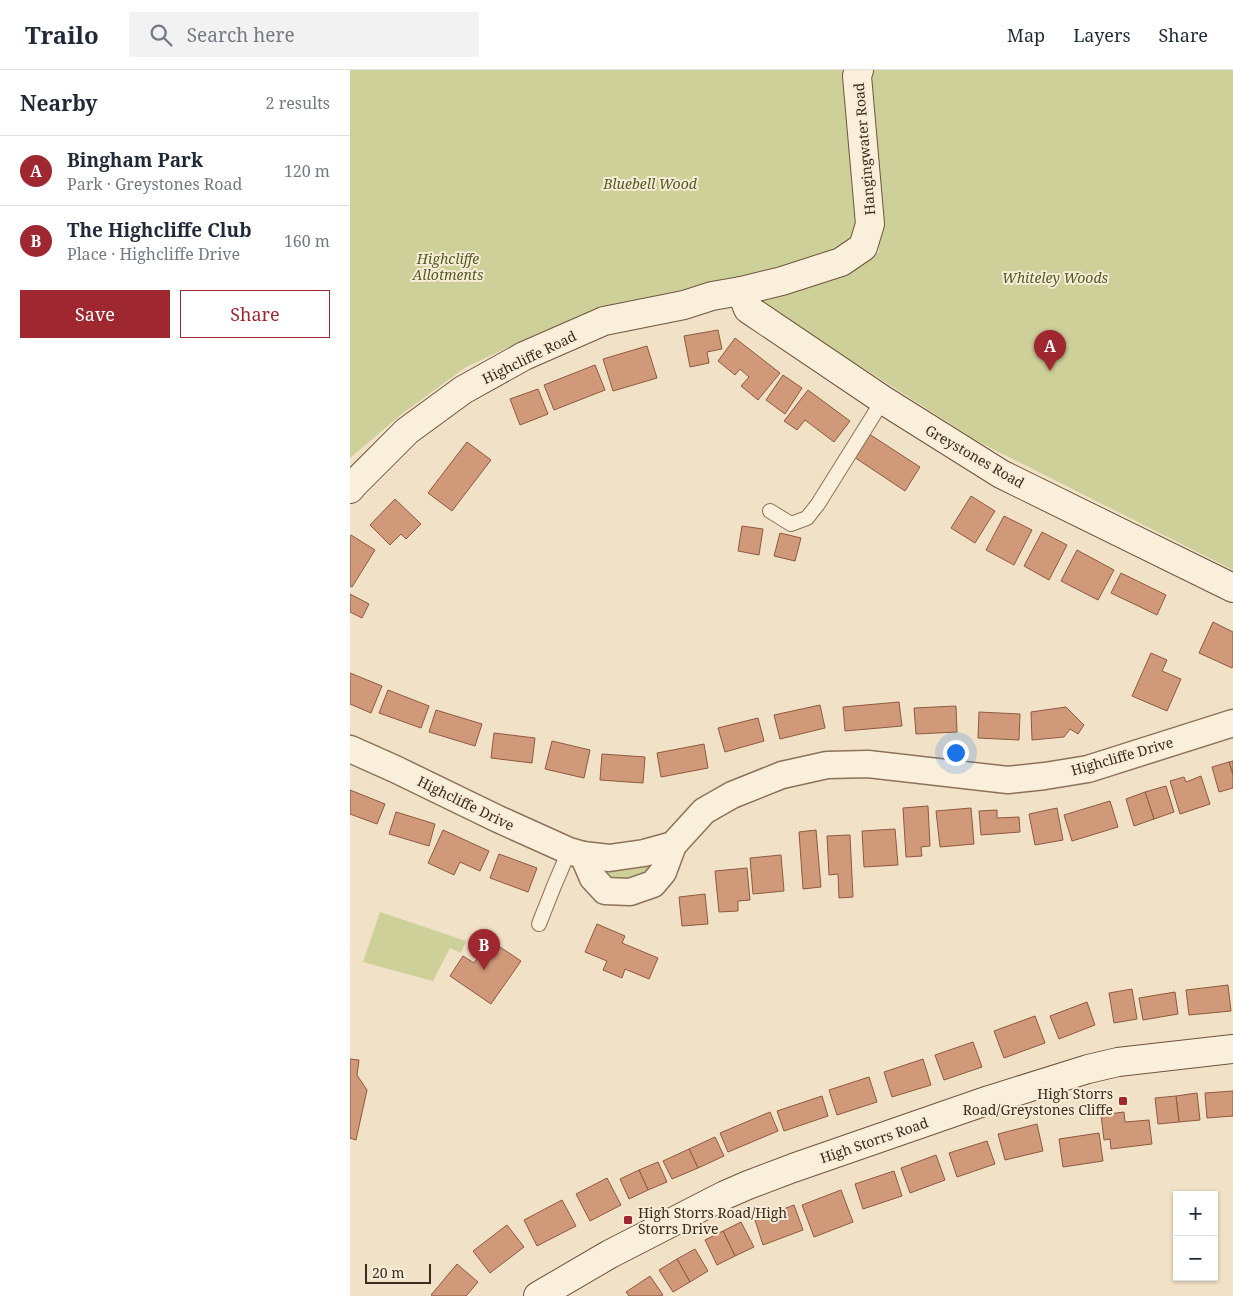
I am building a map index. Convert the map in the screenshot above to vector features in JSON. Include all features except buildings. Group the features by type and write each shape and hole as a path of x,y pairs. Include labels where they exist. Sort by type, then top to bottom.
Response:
{"street":[{"name":"Hangingwater Road","path":"741,291 782,281 841,262 863,247 870,224 857,76 859,70"},
{"name":"Greystones Road","path":"741,291 748,309 883,400 1001,474 1233,588"},
{"name":"Highcliffe Road","path":"350,489 408,431 463,390 524,356 604,321 741,291"},
{"name":"Highcliffe Drive","path":"576,853 593,878 605,891 630,892 652,884 663,872 673,845 704,811 732,795 782,775 827,765 868,764 1008,780 1045,776 1088,768 1233,723"},
{"name":"Highcliffe Drive","path":"350,749 498,819 576,853 609,858 627,856 673,845"},
{"name":"High Storrs Road","path":"538,1296 610,1254 700,1208 748,1185 786,1171 989,1100 1088,1069 1118,1062 1233,1048"}],"lane":[{"path":"770,511 791,524 807,518 818,504 883,400"},
{"path":"539,924 554,886 576,853"}],"green space":[{"path":"350,70 843,70 858,227 847,246 829,258 603,311 539,333 466,367 403,413 350,458"},
{"name":"Whiteley Woods","path":"866,70 1233,70 1233,570 977,441 759,301 847,274 879,252"},
{"path":"648,861 651,871 612,885 603,871"},
{"path":"380,912 466,941 461,953 450,948 433,981 363,962"}],"place":[{"name":"Bingham Park","path":"1050,371"},
{"name":"The Highcliffe Club","path":"484,970"},
{"name":"High Storrs Road/Greystones Cliffe","path":"1123,1101"},
{"name":"High Storrs Road/High Storrs Drive","path":"628,1220"}],"park label":[{"name":"Bluebell Wood","path":"650,183"},
{"name":"Highcliffe Allotments","path":"448,266"}]}
